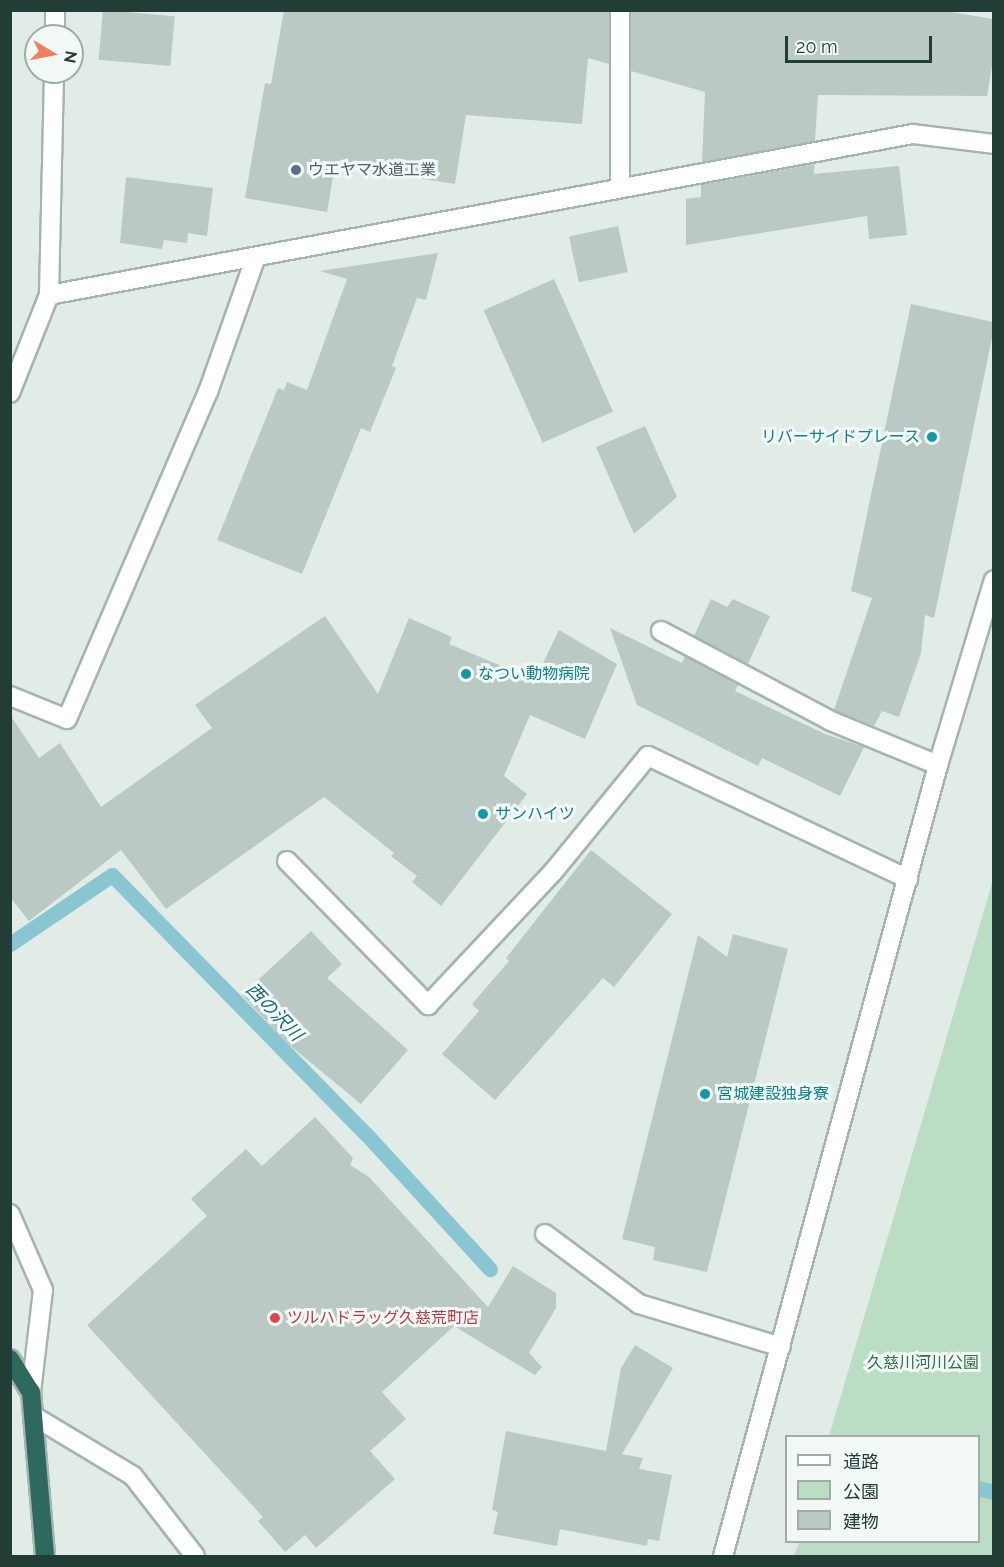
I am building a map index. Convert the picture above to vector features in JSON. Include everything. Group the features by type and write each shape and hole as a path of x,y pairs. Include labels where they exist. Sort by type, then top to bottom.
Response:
{"highway":[{"path":"10,1359 31,1392 35,1417 45,1557"}],"street":[{"path":"620,10 620,186"},
{"path":"10,393 49,295 54,84"},
{"path":"49,295 255,259 620,186 913,134 993,144"},
{"path":"10,696 67,719 208,392 255,259"},
{"path":"723,1557 938,765 993,580"},
{"path":"661,631 831,721 938,765"},
{"path":"287,861 428,1005 553,872 648,756 908,879"},
{"path":"10,1214 43,1290 31,1392"},
{"path":"545,1234 639,1304 781,1347"},
{"path":"35,1417 133,1476 195,1557"}],"green space":[{"name":"久慈川河川公園","path":"993,880 993,1556 794,1556 799,1543 980,1543 980,1435 829,1435"}],"building":[{"path":"103,10 175,16 170,66 99,60"},
{"path":"284,10 609,10 609,64 588,58 582,124 466,115 455,184 335,165 327,212 245,198 265,83 271,84"},
{"path":"631,10 951,12 993,19 993,60 987,96 818,95 815,141 702,162 705,92 631,71"},
{"path":"814,164 814,174 899,166 907,235 869,239 867,216 686,245 686,199 701,197 701,185"},
{"path":"126,177 213,188 207,236 188,233 187,243 164,240 162,249 120,243"},
{"path":"618,226 628,272 579,282 569,236"},
{"path":"438,253 426,300 417,298 392,366 396,368 370,432 361,428 302,574 217,540 278,388 284,390 287,382 307,390 347,279 320,271"},
{"path":"554,279 613,411 543,443 484,310"},
{"path":"911,304 993,322 993,333 934,618 925,615 921,653 899,717 882,711 874,726 834,710 872,598 851,591"},
{"path":"645,426 677,497 634,534 596,447"},
{"path":"711,599 727,607 733,599 770,616 748,664 694,636"},
{"path":"325,616 378,694 409,618 452,637 449,644 535,680 559,630 617,664 585,739 530,715 504,776 527,794 441,906 412,882 417,876 391,856 394,853 324,797 166,909 121,850 29,921 10,897 10,715 39,758 60,743 101,807 212,728 195,705"},
{"path":"610,628 682,663 685,656 738,685 735,691 825,734 864,747 840,796 762,758 758,766 637,705"},
{"path":"591,850 672,914 614,987 603,978 495,1100 442,1054 479,1011 472,1004 509,961 506,958"},
{"path":"311,931 342,964 327,978 408,1050 361,1104 287,1043 242,995"},
{"name":"宮城建設独身寮","path":"733,934 788,949 707,1272 653,1260 655,1247 622,1239 698,935 727,957"},
{"name":"ツルハドラッグ久慈荒町店","path":"315,1117 353,1158 350,1165 369,1177 488,1307 513,1266 556,1293 556,1308 529,1353 542,1367 535,1375 454,1326 382,1392 406,1419 370,1451 395,1479 316,1548 305,1535 285,1552 258,1521 263,1517 87,1325 207,1216 191,1199 246,1149 262,1166"},
{"path":"635,1345 673,1368 622,1454 643,1458 639,1469 672,1475 659,1541 648,1539 647,1546 560,1529 557,1546 493,1534 498,1512 492,1510 506,1431 606,1451 621,1368"}],"waterway":[{"name":"西の沢川","path":"10,944 112,875 367,1135 490,1269"},
{"name":"西の沢川","path":"980,1488 994,1492"}],"place":[{"name":"ウエヤマ水道工業","path":"296,170"},
{"name":"リバーサイドプレース","path":"932,437"},
{"name":"なつい動物病院","path":"466,674"},
{"name":"サンハイツ","path":"483,814"},
{"name":"宮城建設独身寮","path":"705,1094"},
{"name":"ツルハドラッグ久慈荒町店","path":"275,1318"}]}
